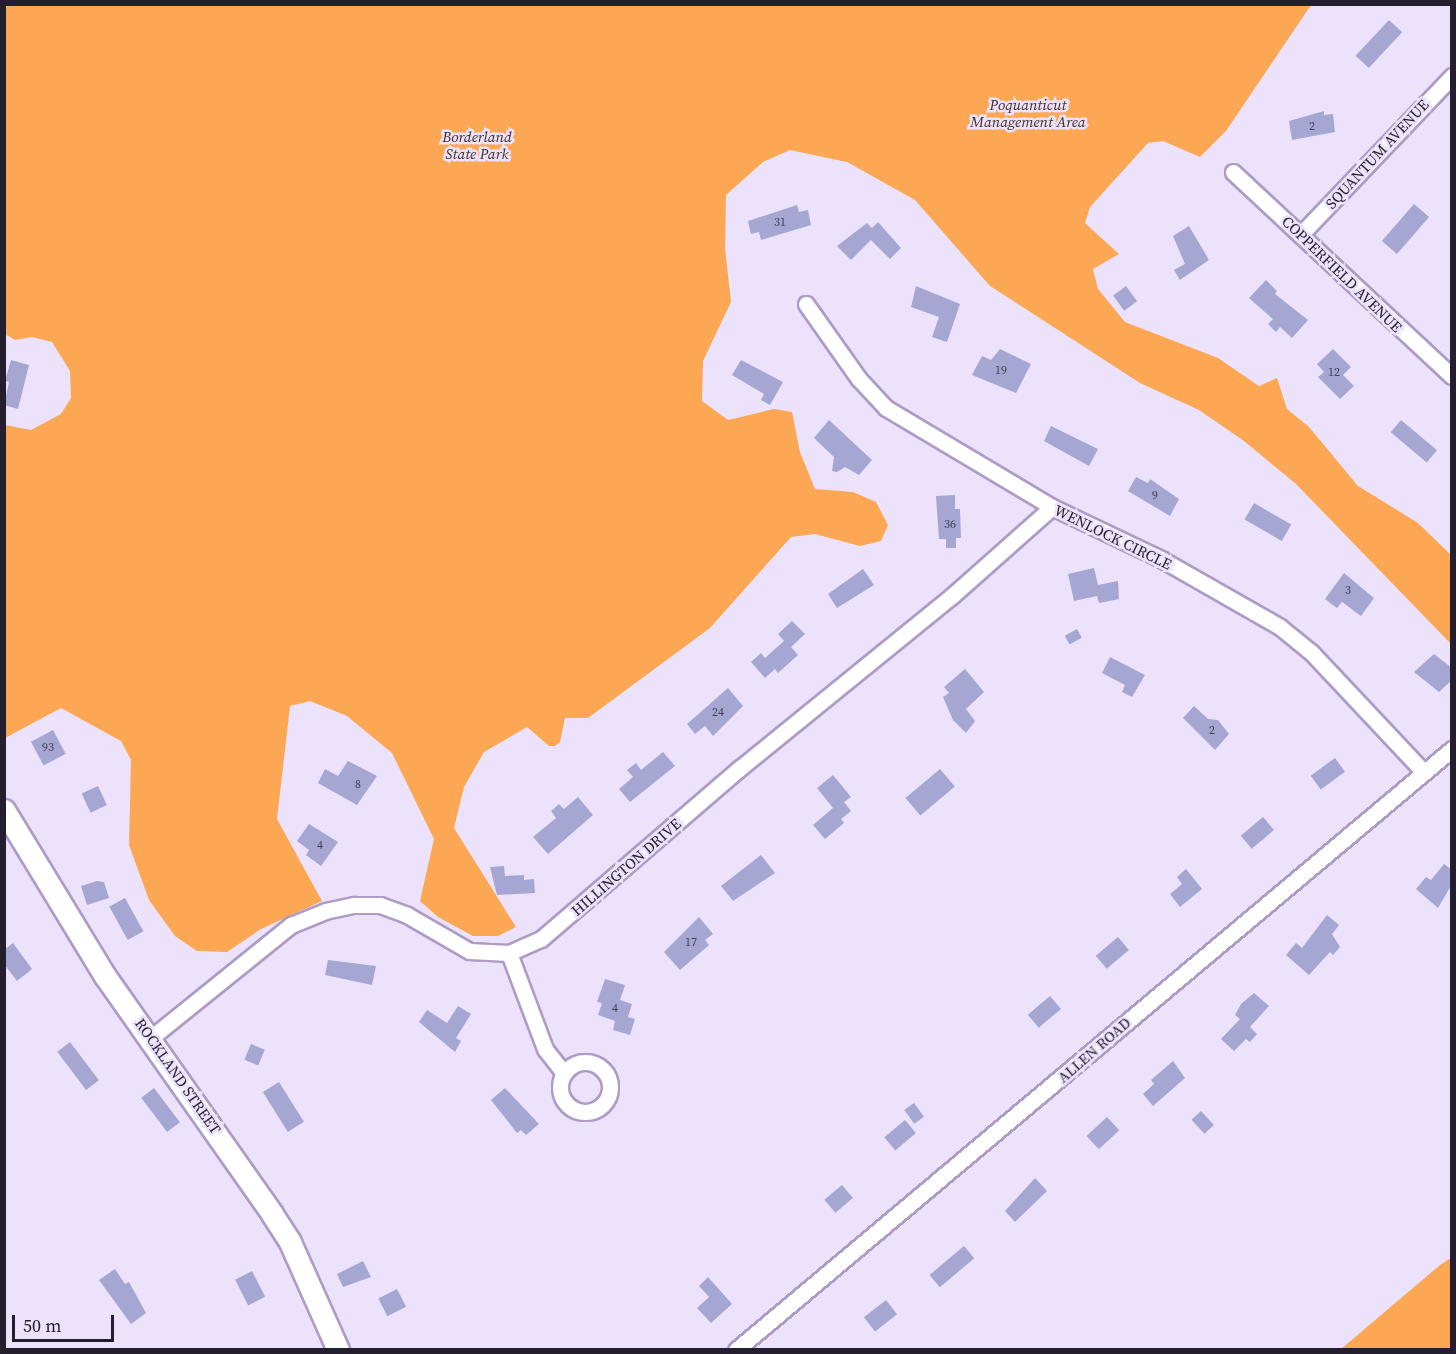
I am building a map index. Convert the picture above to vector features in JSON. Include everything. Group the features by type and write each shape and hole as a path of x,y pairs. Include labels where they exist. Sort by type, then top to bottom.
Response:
{"street":[{"name":"SQUANTUM AVENUE","path":"1302,233 1452,76"},
{"name":"COPPERFIELD AVENUE","path":"1233,172 1302,233 1365,298 1452,376"},
{"name":"WENLOCK CIRCLE","path":"806,304 859,379 886,408 1052,507 1161,559 1280,627 1312,653 1423,771"},
{"name":"HILLINGTON DRIVE","path":"152,1037 291,925 325,910 354,905 380,905 407,915 470,951 509,953 541,939 740,768 953,595 1052,507"},
{"name":"ALLEN ROAD","path":"736,1350 1452,749"},
{"name":"ROCKLAND STREET","path":"4,810 62,910 152,1037 290,1242 338,1350"},
{"path":"509,953 545,1049 564,1073"}],"green space":[{"path":"5,4 1311,5 1226,131 1200,157 1163,141 1148,143 1090,207 1085,223 1119,254 1093,269 1098,289 1125,322 1218,358 1259,386 1277,378 1287,409 1309,427 1358,486 1418,523 1451,555 1451,644 1296,484 1244,441 1199,410 1140,383 990,286 915,200 847,162 790,150 763,162 726,195 725,248 731,302 703,361 702,401 728,420 774,409 792,412 800,452 815,489 853,492 876,502 888,525 881,541 860,546 815,534 791,537 710,628 588,718 565,718 560,742 555,746 549,746 527,727 484,752 464,787 454,828 516,927 498,936 473,936 438,917 420,901 434,839 392,753 347,716 310,701 290,706 277,819 322,901 261,929 227,952 197,951 175,936 149,900 129,845 131,760 121,741 61,708 5,738 5,425 31,430 61,414 71,398 70,371 52,342 32,337 15,340 5,334"},
{"path":"1451,1258 1451,1349 1341,1349 1440,1265"}],"building":[{"path":"1389,20 1402,32 1369,68 1356,56"},
{"path":"1324,111 1324,115 1333,114 1335,132 1292,140 1289,121"},
{"path":"1414,204 1429,217 1397,254 1382,241"},
{"path":"797,205 799,212 808,210 811,225 761,240 759,232 751,234 748,221"},
{"path":"878,222 901,248 890,259 871,240 851,260 837,246 867,223 872,228"},
{"path":"1189,226 1209,260 1180,280 1174,270 1185,264 1173,236"},
{"path":"1266,280 1277,291 1275,294 1308,320 1292,338 1280,327 1276,332 1268,324 1273,319 1249,298"},
{"path":"916,286 960,304 947,342 932,337 939,317 911,307"},
{"path":"1126,286 1137,301 1124,311 1113,295"},
{"path":"1000,349 1031,364 1016,393 972,375 982,356 991,360"},
{"path":"1333,349 1351,367 1343,375 1354,386 1340,399 1318,377 1324,372 1317,364"},
{"path":"11,360 29,365 18,409 4,405 9,382 5,381"},
{"path":"741,360 783,382 770,405 761,400 764,394 732,375"},
{"path":"829,420 872,460 859,475 845,467 837,472 832,471 834,457 814,438"},
{"path":"1401,420 1437,450 1427,462 1391,432"},
{"path":"1051,426 1098,449 1089,466 1044,441"},
{"path":"1136,477 1148,483 1150,479 1179,499 1170,516 1128,491"},
{"path":"955,495 955,509 960,509 961,538 956,538 956,548 946,548 946,539 939,539 936,496"},
{"path":"1254,503 1291,524 1282,541 1244,519"},
{"path":"1094,568 1098,585 1118,581 1119,599 1099,603 1097,596 1074,601 1068,574"},
{"path":"863,569 874,585 837,608 828,594"},
{"path":"1344,573 1374,598 1361,616 1342,602 1337,608 1325,599"},
{"path":"792,621 805,634 791,647 798,655 778,673 775,669 765,678 751,662 761,653 765,658 784,641 778,634"},
{"path":"1077,629 1082,638 1070,645 1065,636"},
{"path":"1434,654 1452,668 1452,680 1439,692 1414,672"},
{"path":"1110,657 1145,675 1132,697 1122,692 1125,685 1102,673"},
{"path":"965,669 984,692 966,709 975,721 966,733 953,720 943,697 949,693 944,687"},
{"path":"728,688 743,706 713,736 705,726 695,734 687,724"},
{"path":"1194,706 1208,719 1218,720 1229,734 1215,750 1183,718"},
{"path":"53,730 66,754 44,766 31,742"},
{"path":"663,752 675,766 630,802 619,789 633,777 627,770 636,763 641,770"},
{"path":"1335,758 1345,772 1321,789 1311,776"},
{"path":"348,761 377,776 357,805 318,783 325,769 338,776"},
{"path":"940,769 955,787 920,816 906,798"},
{"path":"833,775 851,797 844,802 851,811 841,819 844,823 825,839 813,825 833,808 817,788"},
{"path":"98,786 107,805 91,813 82,794"},
{"path":"578,797 593,815 548,854 533,837 556,818 551,811 559,804 564,809"},
{"path":"1263,817 1274,830 1252,849 1241,836"},
{"path":"309,824 338,842 321,866 306,855 309,850 297,841"},
{"path":"761,855 775,873 733,901 721,886"},
{"path":"1444,864 1452,870 1452,884 1438,908 1416,889 1426,877 1431,880"},
{"path":"504,866 505,876 524,875 524,880 534,879 535,893 497,895 490,867"},
{"path":"1186,869 1202,889 1180,907 1170,894 1182,884 1177,877"},
{"path":"97,881 104,882 109,898 87,905 81,886"},
{"path":"125,898 143,931 128,940 109,907"},
{"path":"1327,915 1339,925 1332,934 1340,947 1333,955 1330,952 1309,975 1286,955 1296,943 1302,948"},
{"path":"699,917 713,934 705,940 709,945 680,970 664,952"},
{"path":"1118,937 1129,950 1107,969 1096,956"},
{"path":"13,943 32,969 17,981 4,964 4,950"},
{"path":"328,960 376,966 372,985 325,975"},
{"path":"605,979 625,985 620,1000 632,1004 628,1017 635,1019 630,1035 613,1030 615,1021 598,1015 602,1003 597,1002"},
{"path":"1254,993 1269,1006 1250,1027 1257,1034 1250,1042 1246,1039 1234,1051 1221,1039 1240,1019 1235,1015 1241,1004"},
{"path":"1050,996 1061,1009 1039,1028 1028,1015"},
{"path":"458,1006 471,1014 456,1038 461,1041 455,1052 419,1022 427,1010 447,1023"},
{"path":"70,1042 99,1080 86,1090 57,1052"},
{"path":"251,1044 265,1050 258,1066 244,1060"},
{"path":"1173,1061 1185,1078 1153,1106 1143,1094 1154,1084 1151,1080"},
{"path":"279,1082 304,1122 288,1132 263,1092"},
{"path":"154,1088 180,1122 167,1132 141,1098"},
{"path":"505,1088 539,1124 526,1135 521,1130 517,1133 491,1100"},
{"path":"914,1103 924,1117 914,1124 904,1110"},
{"path":"1201,1111 1214,1125 1204,1134 1191,1120"},
{"path":"1107,1117 1119,1130 1099,1149 1087,1136"},
{"path":"905,1120 916,1133 895,1150 884,1137"},
{"path":"1035,1178 1047,1191 1015,1222 1005,1211"},
{"path":"842,1185 853,1198 835,1213 824,1200"},
{"path":"964,1246 974,1258 940,1287 930,1275"},
{"path":"363,1261 371,1277 343,1287 337,1274"},
{"path":"115,1269 125,1284 129,1282 146,1313 131,1324 99,1280"},
{"path":"252,1271 265,1297 248,1305 235,1280"},
{"path":"708,1277 732,1304 711,1323 697,1308 709,1297 699,1286"},
{"path":"397,1289 406,1307 387,1316 378,1299"},
{"path":"886,1300 897,1314 875,1331 864,1317"}],"park label":[{"name":"Poquanticut Management Area","path":"1028,112"},
{"name":"Borderland State Park","path":"477,144"}]}
